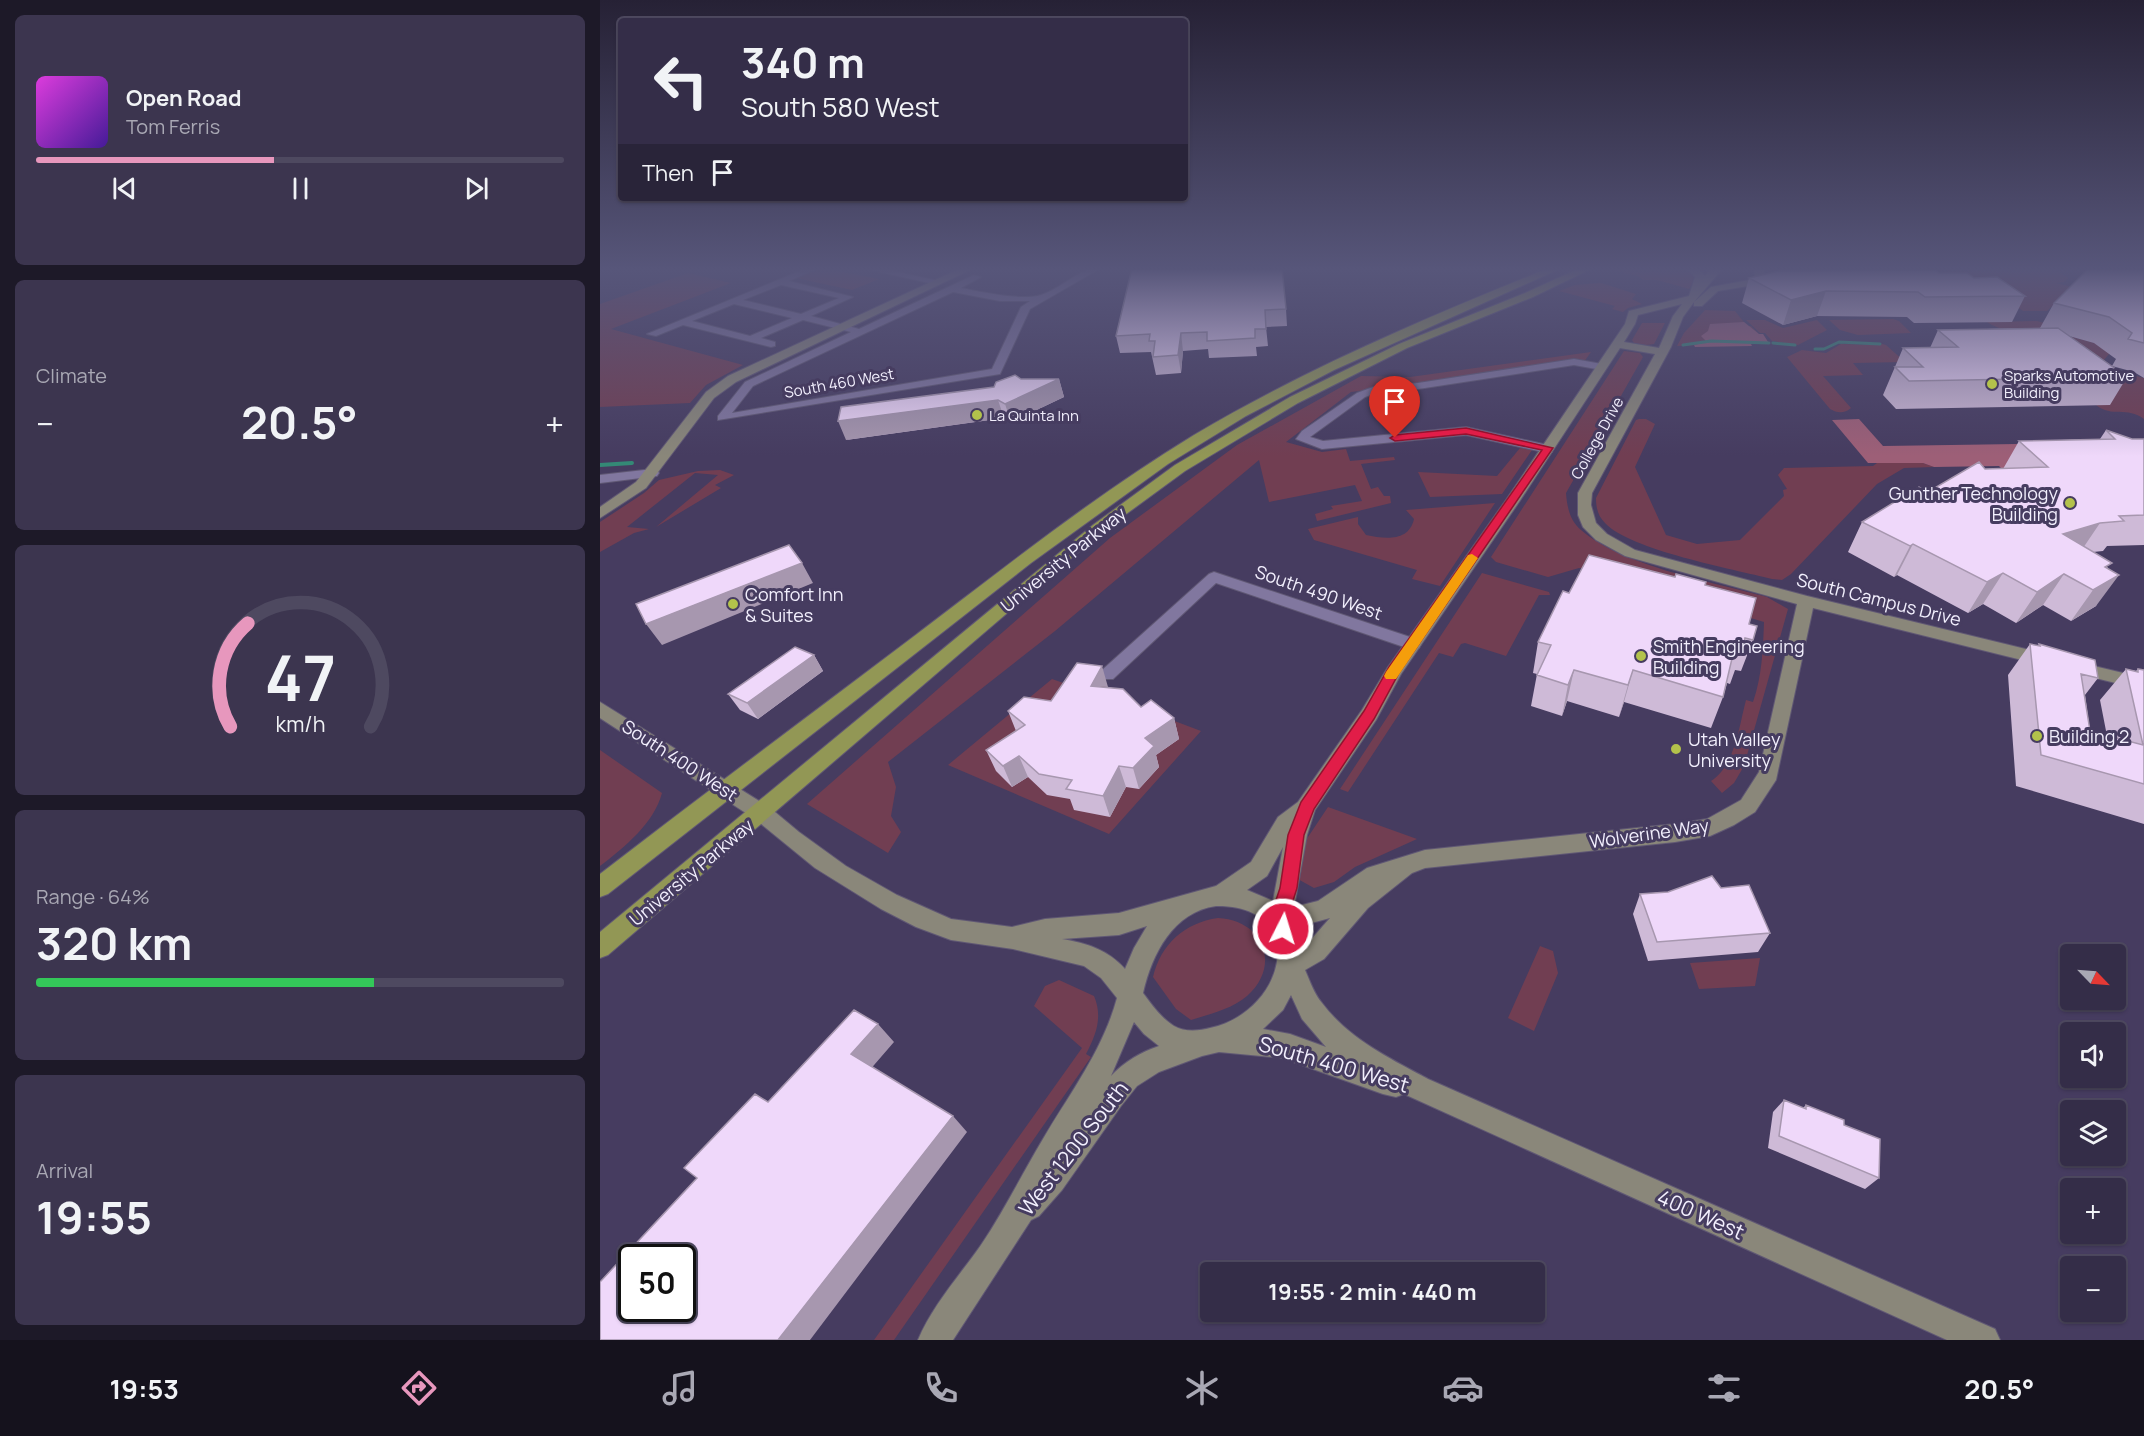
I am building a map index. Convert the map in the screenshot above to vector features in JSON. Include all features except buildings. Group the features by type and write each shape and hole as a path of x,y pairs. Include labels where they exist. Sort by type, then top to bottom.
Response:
{"main road":[{"name":"University Parkway","path":"600,886 1137,477 1272,396 1409,331"},
{"path":"1403,346 1425,331"},
{"name":"University Parkway","path":"600,947 1089,536 1148,490 1261,418 1403,346 1441,331"}],"street":[{"path":"652,334 661,331"},
{"path":"717,331 771,344"},
{"path":"751,339 771,331"},
{"path":"600,514 623,499 652,473 710,395 756,366 833,331"},
{"path":"855,331 864,331"},
{"name":"South 460 West","path":"861,332 750,384 722,418 996,372 1015,331"},
{"path":"1278,921 1288,888 1296,835 1306,807 1369,715 1413,644 1626,331"},
{"name":"College Drive","path":"1607,541 1590,527 1582,511 1585,493 1664,349 1671,331"},
{"name":"College Drive","path":"1664,349 1679,331"},
{"path":"1617,344 1664,349"},
{"path":"1548,448 1466,431 1322,445 1302,440 1306,434 1361,395 1377,389 1418,386 1574,362 1602,367"},
{"path":"600,479 652,473"},
{"name":"South Campus Drive","path":"1607,541 1630,553 1806,601 2144,684"},
{"name":"South 490 West","path":"1107,675 1214,578 1413,644"},
{"name":"Wolverine Way","path":"1278,921 1323,910 1339,902 1364,880 1442,855 1675,833 1710,827 1748,806 1769,774 1806,601"},
{"name":"South 400 West","path":"600,709 762,813 779,829 842,877 922,919 974,934 1012,938 1093,958 1105,966 1130,997"},
{"path":"1219,896 1251,901 1270,912 1287,938 1290,965 1282,988 1258,1019 1209,1042 1176,1041 1158,1032 1130,997 1141,956 1155,933 1181,906 1219,896 1259,869 1286,823 1306,807"},
{"name":"Wolverine Way","path":"1290,965 1316,951 1360,901 1405,865"},
{"name":"South 400 West","path":"1012,938 1045,930 1119,924 1181,906"},
{"name":"South 400 West","path":"1290,965 1311,1010 1333,1036 1362,1057 1419,1088"},
{"name":"West 1200 South","path":"943,1337 1012,1225 1048,1158 1098,1074 1130,997"},
{"name":"South 400 West","path":"1209,1042 1258,1041 1288,1046 1365,1075 1419,1088"},
{"name":"West 1200 South","path":"1012,1225 1052,1180 1111,1096 1128,1077 1151,1062 1209,1042"},
{"name":"400 West","path":"1419,1088 1984,1340"}],"shaded area":[{"path":"600,331 617,331 743,365 706,385 690,403 600,407"},
{"path":"1638,331 1661,331 1654,344 1634,343 1632,340"},
{"path":"1686,331 1756,331 1763,334 1768,342 1677,346"},
{"path":"1708,331 1755,331 1763,334 1768,342 1751,344 1752,346 1695,347 1694,345 1707,342 1701,336"},
{"path":"1757,331 1826,331 1798,345 1772,341 1765,333"},
{"path":"1842,331 1909,331 1911,333 1858,335"},
{"path":"2010,331 2052,331 2051,332"},
{"path":"2061,334 2114,348 2104,360 2121,372 2144,378 2144,419 2132,413 2108,411 2096,405 2109,405"},
{"path":"1879,343 1886,345 1905,362 1853,363 1863,375 1823,376 1851,408 1843,412 1830,409 1787,357 1802,350 1826,353 1841,344 1882,345"},
{"path":"1624,351 1640,353 1643,357 1566,493 1568,508 1574,522 1599,543 1620,554 1695,579 1767,597 1788,609 1744,766 1734,783 1722,793 1711,781 1726,766 1731,756 1746,700 1753,702 1760,672 1764,622 1594,571 1579,568 1548,577 1496,562 1491,557"},
{"path":"1591,352 1581,366 1574,364 1351,392 1286,442 1322,452 1346,449 1350,461 1394,457 1395,460 1361,464 1371,489 1378,487 1384,496 1390,496 1391,503 1317,521 1315,514 1333,509 1331,506 1362,501 1355,485 1269,502 1259,460 1055,631 888,762 896,787 891,816 901,832 888,853 807,804 1110,538 1237,445 1361,376 1410,377"},
{"path":"1646,419 1655,424 1635,467 1666,535 1697,544 1740,540 1784,496 1783,490 1787,489 1778,475 1784,468 1873,466 1877,463 1923,463 1934,467 1904,468 1877,484 1791,574 1782,580 1772,579 1659,550 1618,533 1605,523 1598,512 1596,498 1636,420"},
{"path":"1859,419 1883,446 2082,443 2003,470 1999,466 1934,467 1923,463 1868,463 1832,420"},
{"path":"1520,448 1532,450 1502,494 1430,497 1418,472 1497,476"},
{"path":"720,470 734,475 715,485 721,488 656,527 718,475 695,473 627,527 649,529 634,533 600,552 600,522 644,493 659,480 698,471"},
{"path":"1495,503 1440,586 1412,579 1417,570 1314,540 1308,529 1358,517 1358,524 1366,535 1388,538 1402,535 1411,526 1414,519 1406,510"},
{"path":"1482,573 1549,592 1550,595 1539,595 1506,656 1465,643 1461,644 1453,657 1439,653 1348,792 1340,789"},
{"path":"1082,677 1108,687 1111,697 1201,731 1109,834 948,765 1052,679 1072,686"},
{"path":"600,750 662,793 652,814 637,834 600,866"},
{"path":"1328,807 1417,839 1355,867 1334,882 1314,888 1296,878 1294,858"},
{"path":"1218,918 1234,921 1256,935 1265,958 1264,971 1258,984 1241,1001 1220,1011 1191,1020 1176,1009 1153,977 1162,955 1176,937 1195,925"},
{"path":"1540,946 1553,951 1558,973 1534,1031 1508,1018"},
{"path":"1760,958 1755,986 1699,989 1690,963"},
{"path":"1059,980 1094,996 1098,1019 1093,1040 1086,1054 1091,1057 894,1340 874,1340 1082,1048 1034,1006 1045,986"}],"waterway":[{"path":"1683,345 1711,341 1769,343"},
{"path":"1815,349 1824,349 1839,342 1880,344"},
{"path":"1773,343 1795,345"},
{"path":"600,465 632,463"}],"slow traffic":[{"path":"1391,676 1472,558"}],"place":[{"name":"Sparks Automotive Building","path":"1992,384"},
{"name":"La Quinta Inn","path":"977,415"},
{"name":"Gunther Technology Building","path":"2070,503"},
{"name":"Comfort Inn & Suites","path":"733,604"},
{"name":"Smith Engineering Building","path":"1641,656"},
{"name":"Building 2","path":"2037,736"},
{"name":"Utah Valley University","path":"1676,749"}],"route":[{"path":"1283,929 1278,921 1288,888 1296,835 1306,807 1369,715 1394,671 1548,448 1466,431 1395,438"}]}
